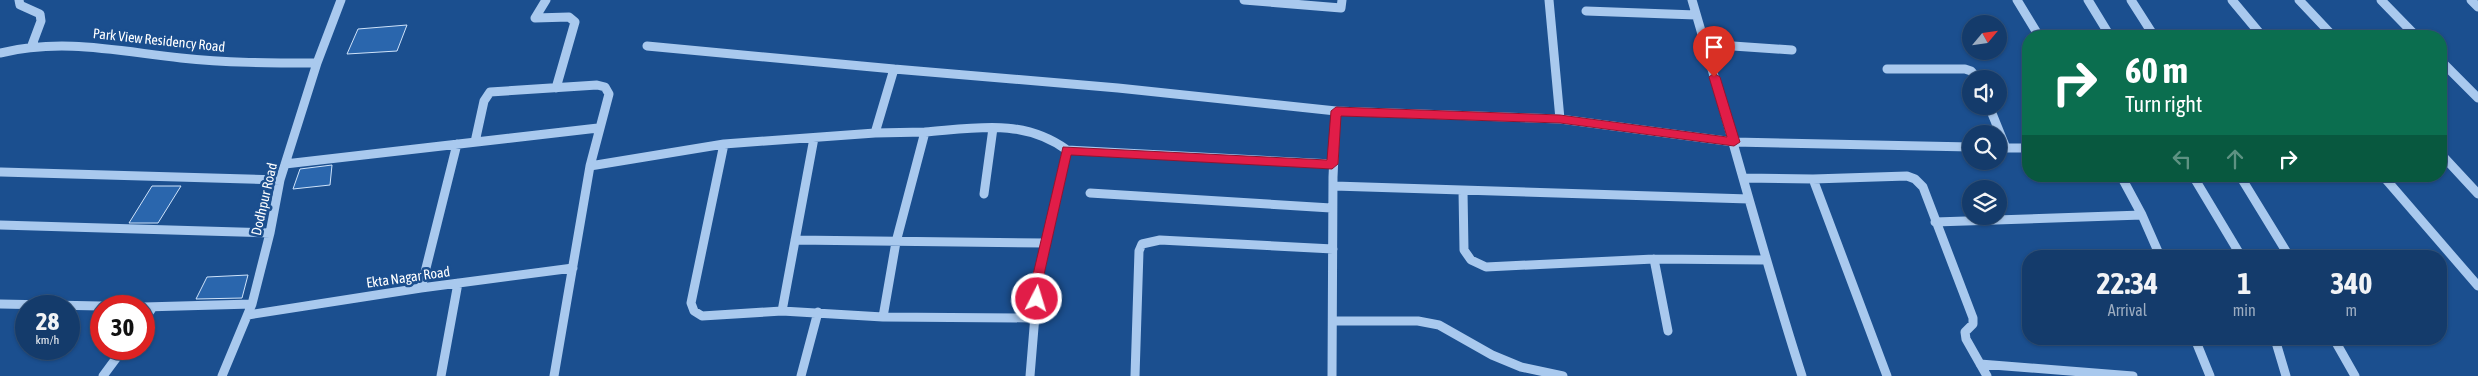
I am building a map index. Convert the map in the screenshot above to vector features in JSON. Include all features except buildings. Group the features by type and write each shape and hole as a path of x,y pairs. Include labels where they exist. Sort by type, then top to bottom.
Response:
{"street":[{"path":"19,0 20,5 40,14 41,21 32,44"},
{"name":"Dodhpur Road","path":"222,376 252,304 270,232 280,180 317,63 341,0"},
{"path":"546,0 535,18 569,17 573,18 575,26 556,88"},
{"path":"1238,0 1341,8 1342,0"},
{"path":"1548,0 1560,119"},
{"path":"1692,0 1734,142 1766,260 1802,376"},
{"path":"2017,0 2035,30"},
{"path":"2088,0 2106,30"},
{"path":"2130,0 2150,30"},
{"path":"2232,0 2257,30"},
{"path":"2299,0 2327,30"},
{"path":"2381,0 2410,30"},
{"path":"2471,0 2478,7"},
{"path":"1586,11 1696,15"},
{"name":"Park View Residency Road","path":"0,53 32,44 63,44 238,62 317,63"},
{"path":"1704,44 1792,50"},
{"path":"647,46 1118,88 1336,111 1560,119 1734,142 1962,147"},
{"path":"2447,67 2478,98"},
{"path":"1887,69 1965,68 1969,70"},
{"path":"875,133 894,69"},
{"path":"475,142 484,101 490,92 497,90 597,85 605,87 608,94 590,166 554,376"},
{"path":"1332,376 1334,321 1331,208 1334,186 1332,164 1336,111"},
{"path":"286,164 598,128"},
{"path":"590,166 724,144 875,133 993,128 1045,135 1066,150 1332,164"},
{"path":"984,194 993,128"},
{"path":"883,317 896,242 925,132"},
{"path":"782,311 814,138"},
{"path":"421,288 457,144"},
{"path":"724,144 692,303 694,311 702,316 782,311 883,317 1036,318"},
{"path":"2007,148 2022,148"},
{"path":"1030,376 1038,279 1066,150"},
{"path":"2447,160 2478,194"},
{"path":"0,172 280,180"},
{"path":"1744,178 1813,179 1907,176 1915,179 1923,187 1973,318 1973,324 1966,332 1966,339 1987,376"},
{"path":"1813,179 1887,376"},
{"path":"2124,182 2142,215 2157,250"},
{"path":"2197,182 2237,250"},
{"path":"2244,182 2285,250"},
{"path":"2388,182 2447,250"},
{"path":"1334,186 1750,200"},
{"path":"1463,191 1464,250 1471,260 1486,267 1654,259 1766,260"},
{"path":"1090,193 1331,208"},
{"path":"1935,222 2142,215"},
{"path":"0,225 270,232"},
{"path":"795,240 1045,243"},
{"path":"1135,376 1139,251 1142,244 1160,240 1332,249"},
{"path":"2447,250 2478,286"},
{"path":"1654,259 1668,331"},
{"name":"Ekta Nagar Road","path":"248,315 421,288 573,268"},
{"path":"441,376 458,283"},
{"path":"0,304 90,306"},
{"path":"155,307 252,304"},
{"path":"801,376 818,312"},
{"path":"1334,321 1418,321 1439,325 1492,355 1521,367 1563,376"},
{"path":"2197,345 2210,376"},
{"path":"2277,345 2286,376"},
{"path":"2337,345 2355,376"},
{"path":"103,376 115,360"},
{"path":"1980,364 2133,376"}],"route":[{"path":"1037,299 1038,279 1045,243 1066,150 1332,164 1336,111 1560,119 1734,142 1714,77"}]}
